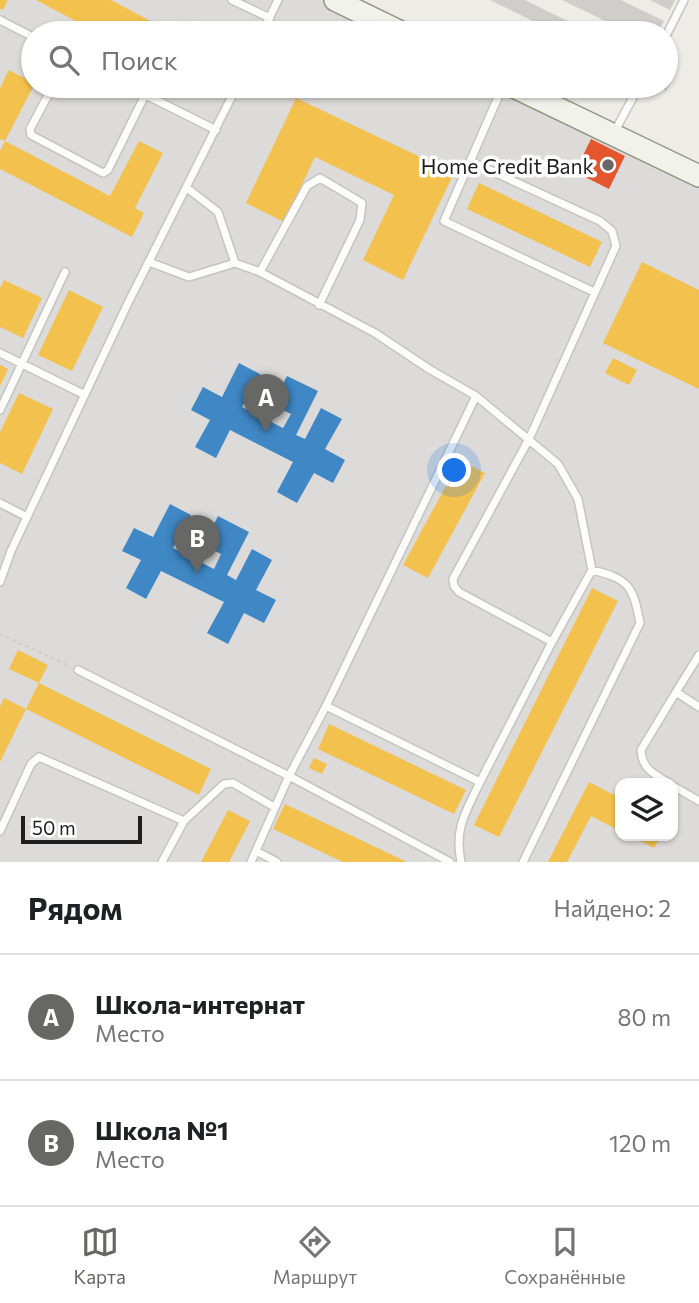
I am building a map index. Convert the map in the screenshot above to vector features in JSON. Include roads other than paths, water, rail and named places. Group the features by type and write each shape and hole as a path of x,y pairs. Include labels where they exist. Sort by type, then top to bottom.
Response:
{"street":[{"path":"335,0 378,21"},
{"path":"537,98 695,171"}],"lane":[{"path":"232,0 270,18"},
{"path":"268,21 278,0"},
{"path":"674,21 684,0"},
{"path":"0,20 21,31"},
{"path":"47,98 30,129 31,135 103,173 108,170 144,98"},
{"path":"151,98 216,130"},
{"path":"0,582 11,551 85,395 231,98"},
{"path":"498,98 444,221 594,292"},
{"path":"614,135 633,98"},
{"path":"470,161 600,221 612,231 616,246 529,439 453,579 459,592 552,642"},
{"path":"260,272 307,186 320,178 362,203 360,220 319,304"},
{"path":"187,188 218,212 235,263"},
{"path":"149,262 189,277 235,263 260,272 375,333 476,396 529,439 558,464 578,499 592,570 552,642 463,818 457,842 461,862"},
{"path":"0,410 65,272"},
{"path":"0,353 85,395"},
{"path":"251,862 274,807 326,706 476,396"},
{"path":"0,503 27,517"},
{"path":"523,862 640,623 635,596 625,583 612,575 592,570"},
{"path":"661,778 649,771 641,759 641,750 699,655"},
{"path":"78,670 289,776 450,862"},
{"path":"676,692 699,707"},
{"path":"326,706 480,782"},
{"path":"0,831 32,764 39,757 184,821"},
{"path":"162,862 184,821 228,782 274,807"},
{"path":"678,788 699,801"},
{"path":"256,851 277,862"}],"place":[{"name":"Home Credit Bank","path":"608,165"},
{"name":"Школа-интернат","path":"266,432"},
{"name":"Школа №1","path":"197,573"}]}
